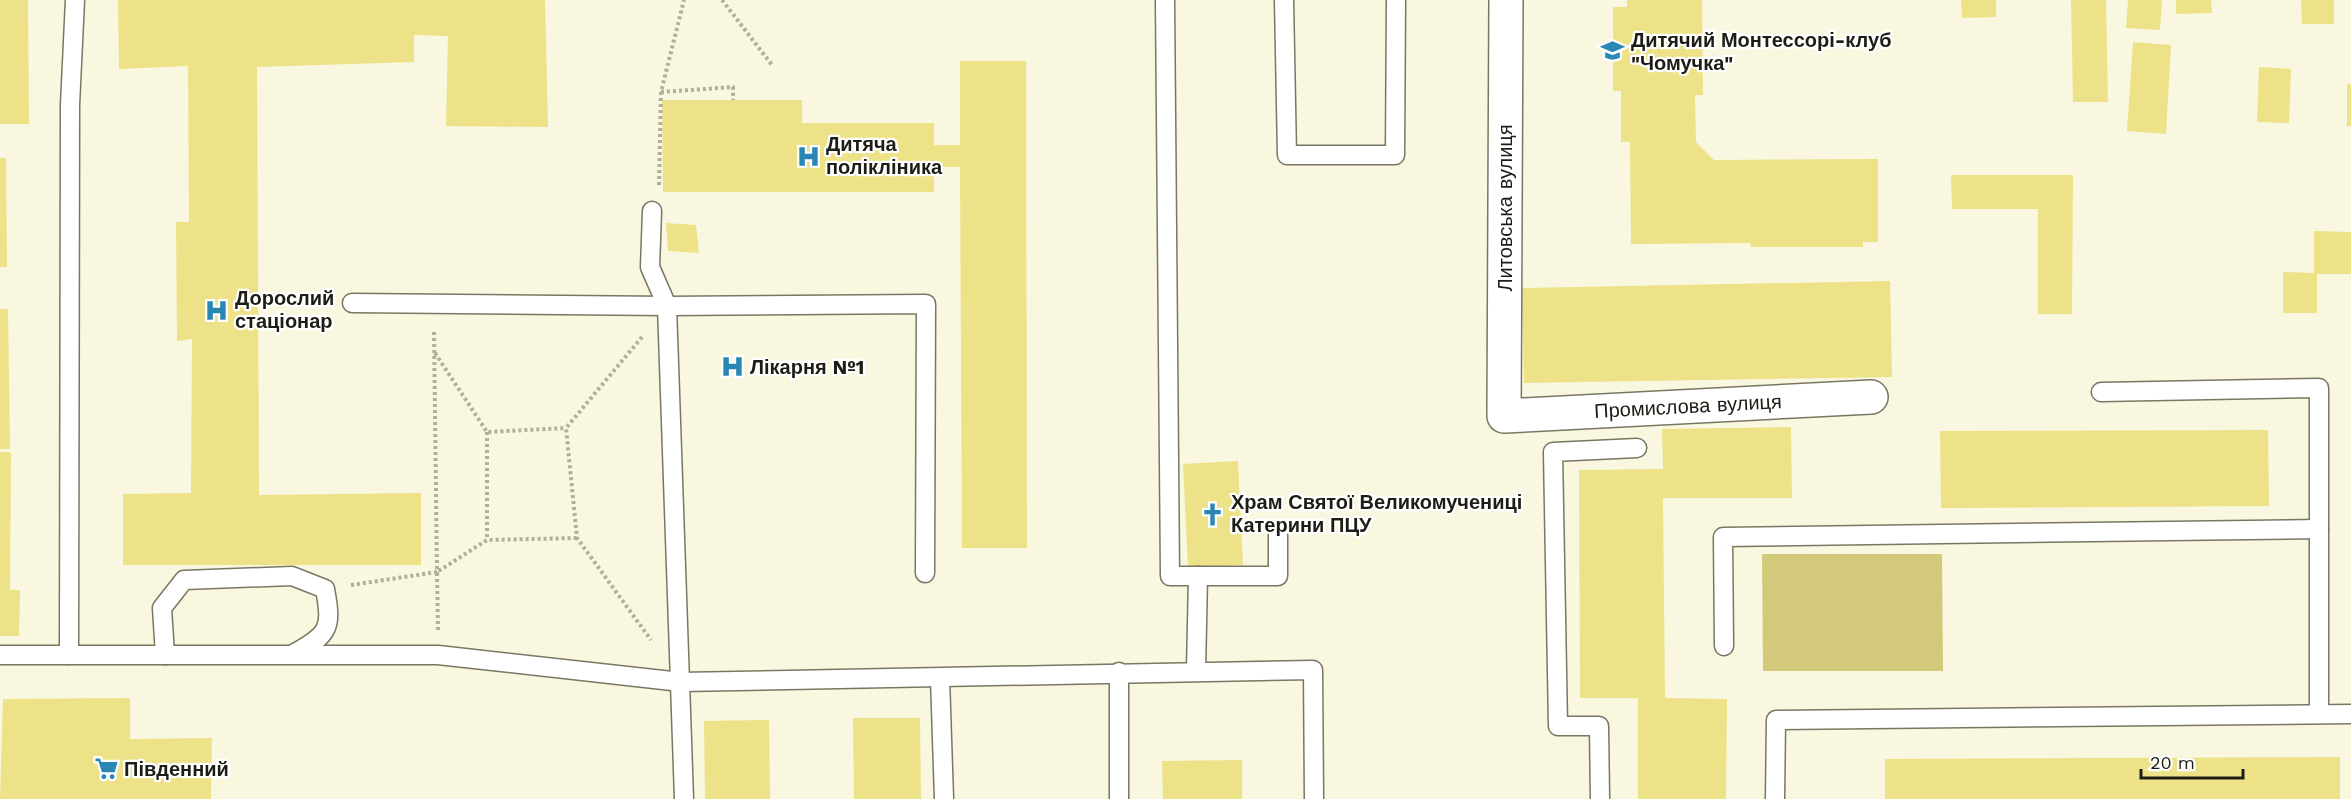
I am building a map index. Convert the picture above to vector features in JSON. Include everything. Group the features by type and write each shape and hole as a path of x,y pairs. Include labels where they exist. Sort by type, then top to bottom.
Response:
{"street":[{"name":"Литовська вулиця","path":"1504,416 1506,0"},
{"name":"Промислова вулиця","path":"1504,416 1871,397"}],"lane":[{"path":"69,655 70,105 75,0"},
{"path":"1165,0 1170,576 1278,576 1278,533"},
{"path":"1284,0 1287,154 1384,155 1395,155 1396,0"},
{"path":"652,211 650,267 667,306 684,799"},
{"path":"352,303 667,306 926,304 925,573"},
{"path":"2101,393 2319,388 2319,714"},
{"path":"1600,799 1599,726 1558,726 1553,452 1637,448"},
{"path":"1724,646 1723,537 2319,529"},
{"path":"165,655 162,608 184,580 292,576 325,589 330,617 318,640 291,655"},
{"path":"1196,671 1198,576"},
{"path":"0,655 438,655 681,682 1313,670 1314,799"},
{"path":"1119,672 1119,799"},
{"path":"940,678 944,799"},
{"path":"1775,799 1776,720 2351,714"}],"path":[{"path":"652,211 658,194 661,92 684,0"},
{"path":"722,0 772,65"},
{"path":"661,92 732,87 733,100"},
{"path":"434,303 438,655"},
{"path":"667,306 566,428 577,537 681,682"},
{"path":"434,352 487,432 487,540"},
{"path":"487,432 566,428"},
{"path":"325,589 437,572 487,540 577,537"}],"shaded area":[{"path":"1762,554 1942,554 1943,671 1763,671"}],"building":[{"path":"0,0 28,0 29,124 0,124"},
{"name":"Дорослий стаціонар","path":"118,0 545,0 548,127 446,126 448,36 414,35 414,62 257,67 259,495 421,493 421,565 123,565 123,494 191,493 192,339 177,341 176,222 189,222 188,66 119,69"},
{"path":"1627,0 1702,0 1703,95 1695,95 1696,142 1714,160 1878,159 1878,242 1863,242 1863,247 1751,247 1750,243 1631,244 1630,142 1621,142 1621,91 1613,91 1613,7 1627,7"},
{"path":"1961,0 1996,0 1996,17 1962,18"},
{"path":"2071,0 2106,0 2108,102 2073,102"},
{"path":"2128,0 2162,0 2160,30 2126,28"},
{"path":"2176,0 2211,0 2212,13 2176,14"},
{"path":"2301,0 2334,0 2334,24 2302,24"},
{"path":"2133,42 2171,45 2166,134 2127,131"},
{"path":"960,61 1026,61 1027,548 962,548 960,167 934,167 934,192 663,192 662,100 802,100 802,123 934,123 934,145 960,145"},
{"path":"2259,67 2291,69 2289,123 2257,122"},
{"path":"2347,84 2351,84 2351,126 2347,126"},
{"path":"0,158 6,158 7,267 0,267"},
{"path":"1951,175 2073,175 2072,314 2038,314 2038,209 1952,209"},
{"path":"666,223 696,225 699,253 668,251"},
{"path":"2314,231 2351,232 2351,274 2317,274 2317,313 2283,313 2283,272 2314,273"},
{"path":"1890,281 1892,377 1524,383 1522,288"},
{"path":"0,309 8,309 10,449 0,449"},
{"path":"1791,427 1792,498 1663,498 1665,698 1727,699 1726,799 1638,799 1638,698 1580,698 1579,470 1663,469 1662,429"},
{"path":"2268,430 2269,506 1941,508 1940,431"},
{"path":"0,452 11,452 10,590 20,590 19,636 0,636"},
{"name":"Храм Святої Великомучениці Катерини ПЦУ","path":"1238,461 1243,565 1188,567 1183,464"},
{"name":"Південний","path":"130,698 130,739 212,738 211,799 0,799 3,699"},
{"path":"853,718 920,718 921,799 854,799"},
{"path":"769,720 770,799 705,799 704,721"},
{"path":"2340,757 2340,799 1885,799 1885,759"},
{"path":"1242,760 1242,799 1163,799 1162,761"}],"place":[{"name":"Дитячий Монтессорі-клуб \"Чомучка\"","path":"1613,51"},
{"name":"Дитяча полікліника","path":"808,156"},
{"name":"Дорослий стаціонар","path":"217,310"},
{"name":"Лікарня №1","path":"732,367"},
{"name":"Храм Святої Великомучениці Катерини ПЦУ","path":"1213,514"},
{"name":"Південний","path":"106,769"}]}
